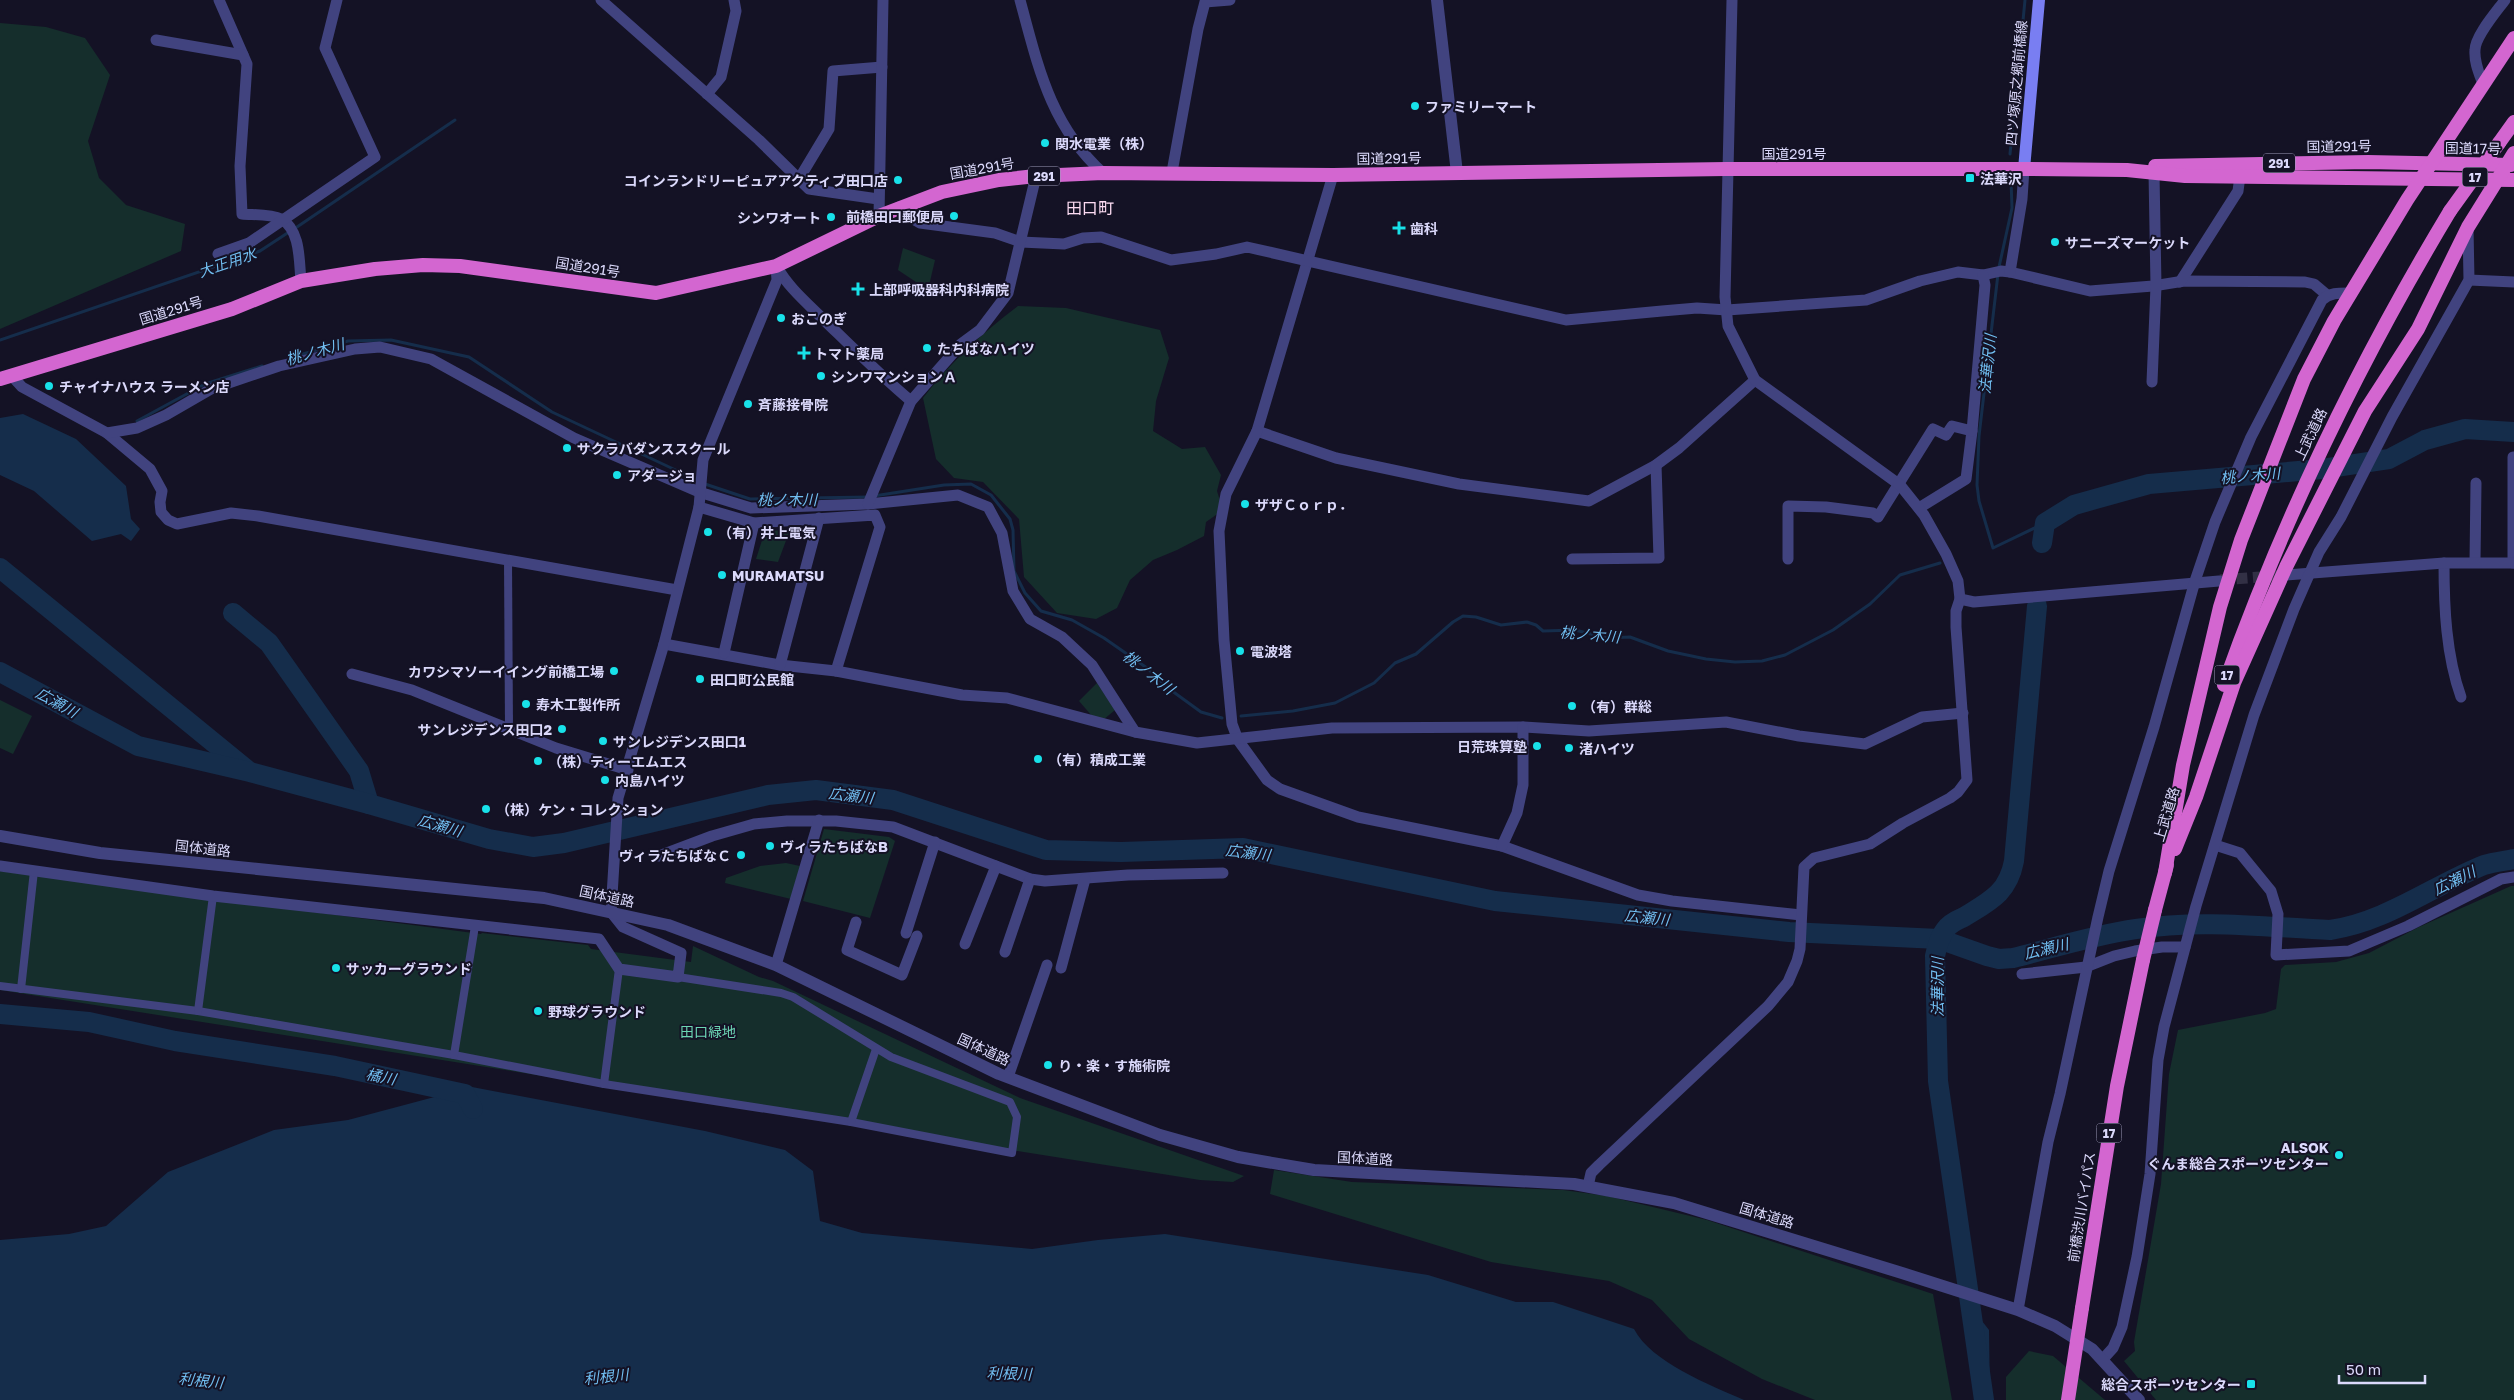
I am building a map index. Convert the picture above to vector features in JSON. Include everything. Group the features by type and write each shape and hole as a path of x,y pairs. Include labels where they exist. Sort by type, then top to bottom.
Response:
{"highway":[{"path":"2165,873 2183,765 2197,696 2231,570 2304,380 2352,293 2421,178 2514,38"},
{"name":"上武道路","path":"2165,873 2228,674 2264,579 2305,482 2381,330 2450,211 2514,122"},
{"path":"2165,873 2196,797 2234,683 2286,567 2365,411 2418,329 2468,227 2496,180 2509,165 2514,153"},
{"name":"国道291号","path":"2127,170 2164,165 2368,162 2431,164"},
{"name":"国道17号","path":"2431,164 2509,165"},
{"name":"国道291号","path":"5,377 232,309 301,281 375,269 423,265 460,266 656,293 776,266 899,207 942,192 999,180 1036,176 1172,172 1333,175 1726,169 2024,169 2127,170 2185,176 2421,178"},
{"name":"17","path":"2421,178 2514,180"},
{"name":"前橋渋川バイパス","path":"2068,1400 2117,1086 2143,960 2165,873"}],"main road":[{"name":"四ツ塚原之郷前橋線","path":"2024,169 2039,0"}],"street":[{"path":"219,0 248,64 240,166 242,214 284,222 296,238 301,281"},
{"path":"218,254 249,243 284,222 375,156 325,48 336,0"},
{"path":"601,0 707,94 809,189 878,199"},
{"path":"707,94 722,77 736,11 734,0"},
{"path":"879,216 883,0"},
{"path":"1020,0 1051,104 1088,160 1103,173"},
{"path":"1172,172 1198,28 1205,2 1230,0"},
{"path":"1437,0 1457,174"},
{"path":"1588,1186 1591,1173 1781,992 1793,971 1800,941 1803,874 1807,862 1814,858 1870,844 1903,823 1950,798 1967,780 1956,627 1956,611 1960,599 1958,582 1952,569 1919,508 1900,485 1754,380 1728,326 1725,297 1726,169 1732,0"},
{"path":"2483,84 2476,63 2475,48 2486,26 2505,0"},
{"path":"156,40 243,55"},
{"path":"799,179 829,129 833,71 882,67"},
{"path":"2010,272 2022,199 2024,169"},
{"path":"2152,382 2156,286 2154,173"},
{"path":"1333,175 1257,431 1226,494 1219,531 1224,640 1232,724 1238,740 1267,780 1280,789 1358,817 1502,846 1638,895 1801,917"},
{"path":"868,504 911,401 961,344 980,330 1008,293 1036,176"},
{"path":"2180,282 2238,191 2240,176"},
{"path":"899,207 906,215 920,223 995,233 1021,242 1064,244 1083,238 1101,237 1171,260 1216,254 1247,247 1566,320 1697,308 1727,310 1866,300 1920,281 1958,272 1983,276 2001,271 2010,272 2090,291 2156,286 2180,282 2305,282 2314,284 2327,295"},
{"path":"2103,1359 2114,1348 2126,1315 2150,1174 2158,1060 2196,906 2254,715 2308,574 2363,476 2446,317 2469,280 2468,227"},
{"path":"776,266 783,277 809,305 876,371 911,401"},
{"path":"678,977 681,952 623,927 611,912 618,798 628,770 664,644 699,508 703,460 776,280 776,266"},
{"path":"1919,508 1966,479 1985,285 1983,276"},
{"path":"2469,280 2514,282"},
{"path":"2139,1400 2103,1359 2082,1341 2018,1310 2048,1142 2060,1094 2086,964 2109,871 2154,727 2196,581 2228,491 2244,453 2322,300 2327,295 2352,293"},
{"path":"107,433 137,428 166,415 211,389 278,366 355,349 380,347 431,359 574,438 699,492 751,508 868,504 958,495 988,507 1002,533 1013,590 1030,619 1062,637 1092,665 1135,732"},
{"path":"5,377 107,433 150,469 162,491 161,512 168,520 177,524 211,516 240,514 677,590"},
{"path":"1257,431 1336,458 1450,482 1589,501 1656,465 1679,448 1754,380"},
{"path":"1788,559 1788,506 1826,507 1873,513 1878,517 1933,430 1946,435 1952,426 1972,431"},
{"path":"2286,575 2444,563 2513,563 2511,524 2514,457"},
{"path":"1572,559 1659,558 1656,465"},
{"path":"2475,562 2476,483"},
{"path":"699,508 754,522 875,515 880,527 836,671"},
{"path":"780,665 819,518"},
{"path":"724,654 754,522"},
{"path":"508,560 509,730"},
{"path":"2444,563 2447,632 2451,661 2461,697"},
{"path":"1960,599 1974,602 2219,580"},
{"path":"664,644 780,665 836,671 962,695 1006,698 1135,732 1197,743 1238,740 1332,728 1523,726 1589,731 1726,722 1799,736 1865,744 1922,717 1963,713"},
{"path":"352,674 412,690 556,748 628,770"},
{"path":"1502,846 1517,814 1523,785 1523,726"},
{"path":"776,966 819,820"},
{"path":"659,856 712,836 754,824 819,820 893,827 1030,879 1045,881 1223,873"},
{"name":"国体道路","path":"0,836 110,854 544,898 668,925 776,966 1008,1077 1160,1136 1238,1157 1314,1170 1588,1186 1646,1196 1682,1205 2018,1310"},
{"path":"906,933 935,842"},
{"path":"2215,844 2240,853 2271,891 2278,914 2276,955 2350,951 2408,926 2501,879 2514,877"},
{"path":"0,866 213,896 599,939 619,969 604,1084"},
{"path":"965,944 996,866"},
{"path":"21,989 34,871"},
{"path":"1061,968 1085,878"},
{"path":"1005,952 1030,879"},
{"path":"198,1011 213,896"},
{"path":"856,922 847,950 902,975 917,936"},
{"path":"454,1055 475,926"},
{"path":"2022,974 2086,964 2135,951 2162,947 2185,947"},
{"path":"1008,1077 1046,965"},
{"path":"0,986 198,1011 454,1055 604,1084 851,1122 1012,1153 1017,1117 1010,1102 891,1058 793,997 781,992 619,969"},
{"path":"851,1122 876,1049"}],"green space":[{"path":"0,23 46,27 85,38 110,75 88,141 99,178 126,205 185,224 181,251 0,329"},
{"path":"903,248 935,260 928,290 898,270"},
{"path":"1018,306 1066,308 1160,330 1169,358 1156,401 1153,431 1182,449 1205,447 1221,475 1217,491 1223,510 1206,522 1204,536 1153,560 1130,580 1117,608 1096,619 1057,613 1024,577 1019,519 983,482 954,478 936,459 923,398 968,349"},
{"path":"790,530 778,562 756,559 765,531"},
{"path":"1097,683 1115,710 1103,720 1092,716 1079,701"},
{"path":"0,700 32,716 13,754 0,748"},
{"path":"824,829 889,837 895,841 870,918 803,901"},
{"path":"786,863 800,866 791,899 725,883 726,878 760,866"},
{"name":"田口緑地","path":"0,871 481,934 588,945 591,949 691,962 693,946 759,977 773,981 1020,1098 1244,1176 1233,1182 1200,1180 0,990"},
{"name":"ALSOK ぐんま総合スポーツセンター","path":"2514,886 2514,1400 2156,1400 2124,1361 2135,1351 2134,1342 2161,1184 2169,1074 2178,1030 2265,1013 2276,1009 2281,969 2285,965 2336,962 2369,953 2419,927"},
{"path":"1274,1170 1352,1182 1563,1190 1607,1196 1707,1220 1933,1294 1952,1400 1815,1400 1762,1379 1689,1339 1652,1300 1609,1281 1491,1262 1270,1194"},
{"path":"2029,1351 2053,1356 2105,1400 2006,1400 2006,1377"}],"water":[{"path":"23,414 76,439 126,486 131,519 140,529 131,541 121,534 92,541 34,491 0,475 0,418"},
{"name":"利根川","path":"472,1087 705,1131 785,1150 813,1171 820,1221 862,1233 1032,1249 1098,1240 1165,1234 1428,1275 1516,1302 1553,1302 1634,1329 1642,1341 1667,1362 1699,1380 1744,1400 0,1400 0,1240 69,1234 106,1226 168,1172 274,1130 348,1120"},
{"path":"1982,1321 1989,1330 1990,1400 1976,1400 1973,1349"}],"waterway":[{"name":"法華沢川","path":"2010,154 2025,0"},
{"name":"大正用水","path":"294,229 455,120"},
{"name":"法華沢川","path":"1999,267 2012,208 2011,180"},
{"name":"大正用水","path":"0,340 260,251 289,232"},
{"name":"法華沢川","path":"1998,274 1979,436 1977,485 1979,501 1993,548 2045,523"},
{"name":"桃ノ木川","path":"289,358 348,341 391,340 469,357 552,412 699,481"},
{"name":"桃ノ木川","path":"137,421 205,384 262,366"},
{"name":"桃ノ木川","path":"2042,543 2045,523 2074,505 2149,484 2322,469 2389,459 2425,440 2465,429 2514,432"},
{"name":"桃ノ木川","path":"705,484 750,499 868,497"},
{"name":"桃ノ木川","path":"874,496 944,485 971,484 991,495 1010,519 1013,530 1014,571 1025,593 1041,611 1072,620 1104,638 1147,668 1168,688 1201,712 1222,718"},
{"name":"桃ノ木川","path":"1241,716 1293,711 1335,703 1374,683 1395,663 1416,654 1453,622 1463,616 1476,617 1501,625 1527,622 1536,625 1543,631 1575,630 1607,638 1630,637 1668,651 1706,659 1735,662 1762,661 1785,655 1833,630 1870,604 1900,575 1940,563"},
{"path":"0,568 246,769"},
{"name":"法華沢川","path":"1984,1400 1938,1081 1935,956 1937,945 1947,928 1953,922 1982,906 1997,895 2011,872 2014,861 2037,606"},
{"path":"233,613 269,643 359,771 369,804"},
{"name":"広瀬川","path":"0,672 138,746 250,772 489,839 533,847 564,843 768,795 816,790 893,800 1046,850 1121,852 1243,848 1495,901 1789,932 1939,939 1999,959 2013,958 2105,935 2160,926 2208,924 2330,930 2351,926 2390,911 2484,865 2514,859"},
{"name":"橘川","path":"0,1014 89,1022 175,1041 335,1066 465,1094 473,1109"}],"tunnel":[{"path":"2220,580 2286,575"}],"place":[{"name":"ファミリーマート","path":"1415,106"},
{"name":"関水電業（株）","path":"1045,143"},
{"name":"法華沢","path":"1970,178"},
{"name":"コインランドリーピュアアクティブ田口店","path":"898,180"},
{"name":"前橋田口郵便局","path":"954,216"},
{"name":"シンワオート","path":"831,217"},
{"name":"歯科","path":"1399,228"},
{"name":"サニーズマーケット","path":"2055,242"},
{"name":"上部呼吸器科内科病院","path":"858,289"},
{"name":"おこのぎ","path":"781,318"},
{"name":"たちばなハイツ","path":"927,348"},
{"name":"トマト薬局","path":"804,353"},
{"name":"シンワマンションＡ","path":"821,376"},
{"name":"チャイナハウス ラーメン店","path":"49,386"},
{"name":"斉藤接骨院","path":"748,404"},
{"name":"サクラバダンススクール","path":"567,448"},
{"name":"アダージョ","path":"617,475"},
{"name":"ザザＣｏｒｐ．","path":"1245,504"},
{"name":"（有）井上電気","path":"708,532"},
{"name":"MURAMATSU","path":"722,575"},
{"name":"電波塔","path":"1240,651"},
{"name":"カワシマソーイイング前橋工場","path":"614,671"},
{"name":"田口町公民館","path":"700,679"},
{"name":"寿木工製作所","path":"526,704"},
{"name":"（有）群総","path":"1572,706"},
{"name":"サンレジデンス田口2","path":"562,729"},
{"name":"サンレジデンス田口1","path":"603,741"},
{"name":"日荒珠算塾","path":"1537,746"},
{"name":"渚ハイツ","path":"1569,748"},
{"name":"（有）積成工業","path":"1038,759"},
{"name":"（株）ティーエムエス","path":"538,761"},
{"name":"内島ハイツ","path":"605,780"},
{"name":"（株）ケン・コレクション","path":"486,809"},
{"name":"ヴィラたちばなB","path":"770,846"},
{"name":"ヴィラたちばなＣ","path":"741,855"},
{"name":"サッカーグラウンド","path":"336,968"},
{"name":"野球グラウンド","path":"538,1011"},
{"name":"り・楽・す施術院","path":"1048,1065"},
{"name":"ALSOK ぐんま総合スポーツセンター","path":"2339,1155"},
{"name":"総合スポーツセンター","path":"2251,1384"}],"district":[{"name":"田口町","path":"1090,208"}]}
